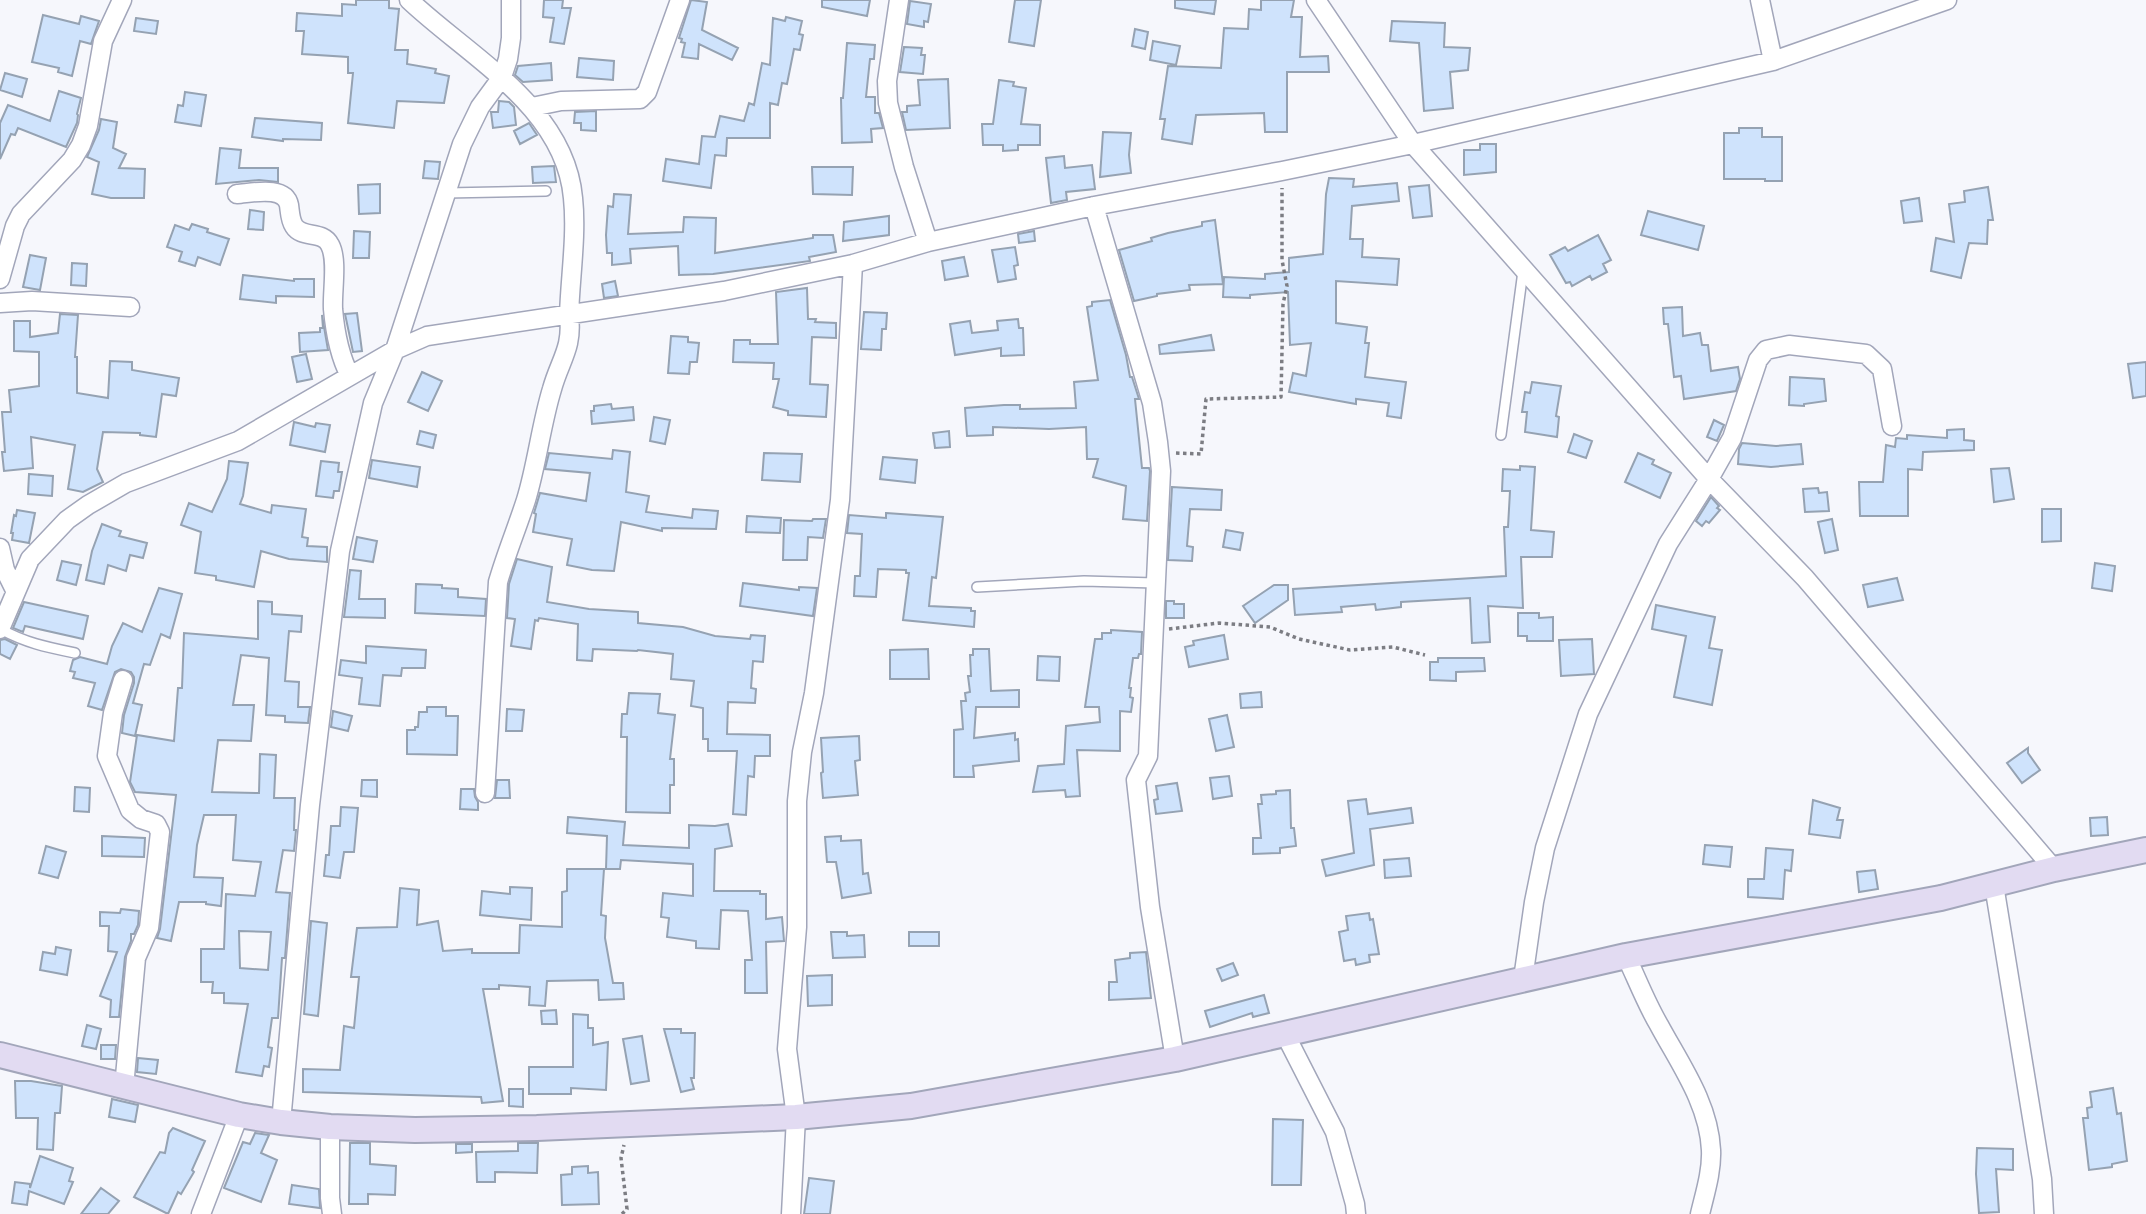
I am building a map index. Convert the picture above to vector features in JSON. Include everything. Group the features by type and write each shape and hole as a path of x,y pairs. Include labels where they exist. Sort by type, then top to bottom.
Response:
{"street":[{"path":"1,272 21,214 72,160 81,145 88,126 103,41 122,0"},
{"path":"408,0 432,23 502,77 531,107 564,160 573,195 569,316 571,334 552,387 526,499 505,554 498,582 485,793"},
{"path":"281,1122 310,805 340,551 373,403 395,349 468,132 480,107 502,77 508,58 511,0"},
{"path":"531,107 561,101 640,99 648,92 680,0"},
{"path":"899,0 887,81 888,103 904,167 928,242"},
{"path":"1317,0 1413,144 1709,480 1805,578 2054,869"},
{"path":"1760,0 1773,61"},
{"path":"8,585 67,520 126,483 238,441 395,349 427,336 724,291 853,264 928,242 1094,206 1282,172 1413,144 1773,61 1947,0"},
{"path":"237,194 275,192 284,195 292,225 298,231 320,235 329,242 334,252 333,309 337,342 350,376"},
{"path":"1094,206 1152,403 1161,471 1148,757 1136,780 1150,907 1175,1059"},
{"path":"791,1214 796,1117 787,1049 797,926 799,780 814,693 840,500 853,264"},
{"path":"0,303 32,301 130,307"},
{"path":"1523,979 1545,848 1588,714 1668,544 1732,438 1758,360 1766,350 1789,345 1866,354 1882,369 1892,426"},
{"path":"0,548 8,585 0,629"},
{"path":"123,680 113,713 107,757 130,810 135,816 156,824 160,832 149,928 136,958 124,1087"},
{"path":"0,1055 239,1115 330,1127 537,1128 796,1117 911,1106 1175,1059 1626,956 1941,898 2054,869 2146,850"},
{"path":"1994,885 2042,1179 2044,1214"},
{"path":"1626,956 1658,1024 1686,1072 1709,1132 1712,1152 1700,1214"},
{"path":"1285,1034 1335,1132 1356,1214"},
{"path":"201,1214 239,1115"},
{"path":"330,1127 332,1214"}],"lane":[{"path":"446,193 546,191"},
{"path":"1501,435 1523,269"},
{"path":"977,587 1084,581 1155,583"},
{"path":"0,629 35,645 75,653"}],"path":[{"path":"1159,453 1201,454 1206,399 1281,397 1283,304 1287,286 1282,260 1282,172"},
{"path":"1152,631 1219,623 1270,627 1299,639 1350,650 1393,647 1425,655"},
{"path":"622,1214 626,1209 621,1158 629,1124"}],"building":[{"path":"356,0 389,0 389,8 399,9 395,50 408,50 407,64 436,69 435,73 449,76 444,103 397,101 394,128 348,123 353,73 348,73 348,57 302,54 304,31 296,31 297,13 342,16 342,4 356,5"},
{"path":"544,0 563,0 562,8 571,8 564,44 550,42 554,18 543,17"},
{"path":"691,0 707,2 702,30 738,48 732,60 699,44 698,59 682,57 685,43 679,38"},
{"path":"822,0 870,0 867,16 822,7"},
{"path":"1015,0 1041,0 1034,46 1009,42"},
{"path":"1175,0 1216,0 1214,14 1175,8"},
{"path":"1261,0 1294,0 1291,17 1302,17 1300,57 1328,56 1329,72 1287,72 1287,132 1265,132 1264,113 1196,115 1192,144 1162,139 1165,119 1160,119 1168,66 1221,68 1224,28 1248,29 1249,9 1261,10"},
{"path":"910,1 931,4 928,22 924,21 924,27 907,24"},
{"path":"43,15 79,24 81,16 99,21 91,44 80,41 72,76 58,72 59,68 32,62"},
{"path":"786,17 802,21 799,34 803,35 800,50 794,49 787,84 782,83 778,105 770,103 770,138 727,138 726,156 715,155 711,188 663,181 666,159 699,164 702,136 715,137 720,116 744,121 749,103 754,105 762,63 770,65 773,18 785,21"},
{"path":"136,18 158,21 156,34 134,31"},
{"path":"1392,21 1445,23 1444,47 1470,48 1468,70 1450,72 1453,108 1424,111 1419,43 1390,41"},
{"path":"1135,29 1148,32 1145,49 1132,46"},
{"path":"1153,41 1180,46 1176,65 1150,60"},
{"path":"847,43 875,45 874,59 870,59 866,97 875,97 875,113 879,113 883,128 871,129 872,142 842,143 841,98"},
{"path":"904,47 922,48 921,55 925,55 923,74 900,72"},
{"path":"579,58 614,61 613,80 577,77"},
{"path":"551,63 552,80 523,82 515,75 518,66"},
{"path":"5,73 27,79 22,97 0,90"},
{"path":"948,79 950,128 906,130 902,112 907,112 907,106 920,105 918,80"},
{"path":"999,80 1014,82 1013,86 1026,88 1021,124 1040,125 1040,145 1018,145 1018,150 1003,151 1003,145 983,145 982,124 993,124"},
{"path":"59,91 81,98 77,123 66,147 18,128 15,135 11,134 0,159 0,123 8,105 50,121"},
{"path":"185,92 206,95 201,126 175,122 178,105 183,106"},
{"path":"499,101 509,102 514,107 516,125 493,128 491,112 498,112"},
{"path":"596,111 596,131 581,130 581,123 574,123 575,112"},
{"path":"255,118 322,123 321,140 283,141 252,137"},
{"path":"101,119 117,122 113,148 126,154 119,168 145,169 144,198 111,198 92,194 99,162 87,157"},
{"path":"529,123 537,135 520,144 514,131"},
{"path":"1739,128 1762,128 1762,137 1782,137 1782,181 1724,179 1724,133 1739,133"},
{"path":"1103,132 1131,133 1131,173 1100,177"},
{"path":"1480,144 1496,144 1496,172 1464,175 1464,150 1480,150"},
{"path":"220,148 241,150 239,168 278,168 278,182 259,180 216,184"},
{"path":"1064,156 1065,168 1092,165 1095,189 1066,192 1067,200 1051,203 1046,158"},
{"path":"425,161 440,162 438,179 423,178"},
{"path":"554,166 556,182 533,183 532,167"},
{"path":"812,167 853,167 852,195 813,194"},
{"path":"1329,178 1354,179 1353,187 1397,183 1399,201 1352,206 1350,239 1363,239 1362,257 1399,259 1397,285 1336,281 1336,323 1367,327 1365,343 1369,343 1365,377 1406,382 1401,418 1387,416 1389,403 1356,399 1356,404 1289,392 1293,373 1306,376 1311,343 1290,345 1288,292 1250,295 1250,298 1223,297 1224,277 1265,279 1265,274 1289,272 1289,258 1323,254"},
{"path":"380,184 380,213 359,214 358,185"},
{"path":"1429,185 1432,216 1413,218 1409,187"},
{"path":"1988,187 1993,220 1988,220 1987,244 1969,243 1961,278 1931,271 1936,238 1954,242 1949,204 1965,202 1964,191"},
{"path":"614,194 631,195 628,234 683,232 684,217 716,218 715,253 813,238 813,235 833,235 836,252 809,257 810,261 713,274 679,275 678,246 630,249 631,263 612,265 612,253 607,253 606,235 608,206 613,207"},
{"path":"1919,198 1922,221 1904,223 1901,201"},
{"path":"250,210 264,212 263,230 248,229"},
{"path":"1648,211 1704,226 1698,250 1641,235"},
{"path":"889,216 889,235 843,241 844,222"},
{"path":"1215,220 1223,284 1189,285 1190,290 1157,294 1134,301 1119,250"},
{"path":"192,224 229,239 220,265 198,257 195,266 179,261 182,252 167,247 175,225 189,230"},
{"path":"354,231 370,232 369,258 353,258"},
{"path":"1034,231 1035,241 1019,243 1018,234"},
{"path":"1598,235 1611,260 1603,264 1607,272 1592,280 1590,276 1572,286 1570,282 1566,283 1550,255 1565,247 1568,251"},
{"path":"1015,247 1018,265 1014,266 1016,279 998,282 992,250"},
{"path":"30,255 46,258 40,290 23,287"},
{"path":"964,257 968,276 945,280 942,261"},
{"path":"72,263 87,264 86,286 71,285"},
{"path":"243,275 294,281 314,279 314,297 276,296 276,303 240,299"},
{"path":"615,281 618,296 604,298 602,284"},
{"path":"807,288 808,319 836,323 836,338 812,337 810,384 828,385 826,417 788,415 788,411 773,407 779,379 773,379 774,363 733,362 734,340 750,340 750,344 778,344 776,292"},
{"path":"1110,300 1130,377 1139,399 1135,399 1142,468 1149,468 1150,471 1147,521 1123,519 1126,486 1093,477 1098,459 1087,459 1086,427 993,427 993,435 967,436 965,408 1020,405 1020,409 1076,408 1074,382 1098,380 1087,307 1092,306 1092,302"},
{"path":"1682,307 1683,336 1700,333 1702,345 1708,345 1711,371 1738,367 1740,379 1736,391 1684,399 1681,376 1674,377 1668,324 1664,324 1663,308"},
{"path":"864,312 887,313 886,329 882,329 881,350 861,349"},
{"path":"357,313 362,351 353,352 345,314"},
{"path":"60,314 78,315 75,357 77,393 108,398 110,361 132,362 132,370 179,378 176,396 162,394 156,437 140,433 103,432 97,469 103,482 83,492 68,489 75,445 31,437 33,468 4,471 2,412 11,412 9,390 39,386 39,352 14,351 14,321 30,321 30,337 58,333"},
{"path":"322,315 328,350 300,352 299,333 320,332 320,328 323,328"},
{"path":"1018,319 1019,328 1023,328 1024,355 1001,356 1001,348 955,355 950,324 970,321 972,333 998,330 997,321"},
{"path":"1211,335 1214,350 1160,354 1159,345"},
{"path":"671,336 688,337 688,342 699,343 697,362 690,362 689,374 668,373"},
{"path":"306,354 312,379 297,382 292,357"},
{"path":"2146,362 2146,396 2133,398 2128,364"},
{"path":"422,372 442,381 428,411 408,402"},
{"path":"1790,377 1824,379 1826,401 1804,406 1789,405"},
{"path":"1532,382 1561,386 1556,416 1559,417 1557,437 1525,432 1527,412 1522,412 1525,392 1530,393"},
{"path":"611,404 612,409 633,407 634,420 592,424 591,411 594,411 594,406"},
{"path":"654,417 670,420 665,444 650,441"},
{"path":"1714,420 1724,425 1717,441 1707,437"},
{"path":"294,422 315,427 316,423 330,425 325,452 290,445"},
{"path":"1964,429 1964,440 1974,441 1974,450 1923,452 1922,470 1908,469 1908,516 1860,516 1859,482 1883,482 1886,445 1895,447 1896,438 1907,439 1907,435 1947,438 1947,430"},
{"path":"420,431 436,435 433,448 417,444"},
{"path":"949,431 950,447 935,448 933,433"},
{"path":"1574,434 1592,441 1586,458 1568,452"},
{"path":"1742,443 1776,446 1801,444 1803,464 1771,467 1738,464"},
{"path":"613,450 630,452 626,492 649,496 646,512 692,518 693,509 718,511 716,529 662,528 662,531 621,522 614,571 567,565 572,539 533,532 534,513 540,493 586,501 590,473 545,469 549,453 612,459"},
{"path":"764,453 802,454 800,482 762,480"},
{"path":"1638,453 1654,460 1652,464 1671,473 1660,498 1625,482"},
{"path":"883,457 917,460 915,483 880,479"},
{"path":"372,460 420,467 417,487 369,478"},
{"path":"229,461 248,463 240,504 271,513 272,505 306,509 302,537 308,538 307,546 327,547 327,562 289,559 261,551 254,587 195,573 201,532 181,525 189,503 212,512 227,479"},
{"path":"321,461 339,463 338,472 342,472 339,491 334,491 333,498 316,496"},
{"path":"1520,466 1535,467 1531,530 1554,532 1552,557 1521,557 1523,608 1488,606 1490,642 1472,643 1470,598 1401,602 1401,607 1376,610 1375,604 1341,607 1342,612 1295,615 1293,589 1506,576 1504,527 1508,527 1510,491 1502,491 1503,469 1520,470"},
{"path":"2009,468 2014,499 1994,502 1991,469"},
{"path":"29,474 53,476 52,496 28,494"},
{"path":"1172,487 1222,490 1221,510 1190,509 1187,546 1193,547 1192,561 1168,560"},
{"path":"1818,488 1819,493 1827,492 1829,511 1805,512 1803,489"},
{"path":"1711,497 1720,510 1709,523 1706,521 1702,526 1696,521"},
{"path":"2042,509 2061,509 2061,541 2042,542"},
{"path":"17,510 35,513 29,543 12,540 14,515 16,516"},
{"path":"886,513 943,517 936,578 932,577 929,606 971,608 971,611 975,611 974,627 903,620 909,573 906,573 906,570 878,569 876,597 854,596 855,576 860,576 862,534 847,533 849,515 886,518"},
{"path":"747,516 781,518 780,533 746,532"},
{"path":"826,519 823,538 808,537 807,560 783,560 784,520"},
{"path":"1832,519 1838,550 1825,553 1818,522"},
{"path":"102,524 121,531 119,536 147,543 143,558 130,555 126,571 108,565 104,584 86,580 92,551"},
{"path":"1226,530 1243,533 1240,550 1223,547"},
{"path":"357,537 377,541 373,562 353,559"},
{"path":"517,559 552,567 547,602 589,609 638,612 638,623 683,627 715,636 750,639 751,635 765,636 763,662 753,661 751,688 756,689 755,703 728,702 727,734 770,735 770,756 755,756 754,777 748,776 746,815 733,814 737,751 708,751 708,739 703,739 703,708 691,706 694,681 671,679 673,654 593,649 592,661 577,660 578,624 539,618 538,621 535,620 531,649 511,646 515,619 507,618 509,584"},
{"path":"62,561 81,565 76,585 57,580"},
{"path":"2095,563 2115,566 2112,591 2092,588"},
{"path":"350,570 361,571 359,599 385,599 385,618 344,617"},
{"path":"1897,578 1903,600 1868,607 1863,585"},
{"path":"743,583 799,590 799,587 817,588 813,616 740,606"},
{"path":"416,584 442,585 442,588 458,589 458,597 486,599 485,616 415,613"},
{"path":"1274,585 1288,585 1288,600 1255,623 1243,606"},
{"path":"159,588 182,594 170,638 161,634 150,665 144,664 133,703 142,705 135,736 122,733 124,715 134,683 131,672 121,669 115,672 102,710 88,706 95,683 73,678 75,672 70,671 73,660 80,657 107,664 123,623 142,632"},
{"path":"258,601 272,602 272,614 302,616 301,632 289,631 285,681 299,682 298,707 310,707 308,723 285,722 285,716 266,715 269,658 241,655 233,705 254,705 251,741 218,740 212,792 259,793 260,754 276,755 274,798 295,798 294,851 283,850 276,892 290,893 278,1018 272,1018 268,1047 272,1048 269,1067 264,1066 262,1076 236,1072 248,1004 224,1003 224,993 212,993 213,982 201,982 201,949 224,949 226,894 255,896 261,862 233,860 236,815 204,815 197,845 194,877 223,878 221,906 206,902 179,902 171,941 157,938 176,795 135,792 130,782 137,735 174,741 178,688 182,688 184,633 258,639","holes":["239,931 271,932 268,970 240,968"]},
{"path":"1166,601 1184,604 1184,618 1166,618"},
{"path":"24,602 88,616 83,639 25,626 23,632 13,628"},
{"path":"1656,605 1715,617 1709,648 1722,650 1712,705 1674,697 1686,636 1652,629"},
{"path":"1518,613 1539,613 1539,618 1553,617 1553,641 1527,641 1527,636 1518,636"},
{"path":"1111,630 1142,632 1141,654 1138,658 1133,658 1129,688 1130,697 1133,698 1131,712 1120,711 1120,751 1077,750 1080,796 1066,797 1065,790 1033,792 1038,766 1064,764 1066,726 1100,722 1099,707 1085,707 1095,639 1102,639 1102,633 1111,633"},
{"path":"1224,635 1228,659 1189,667 1185,647 1194,645 1193,641"},
{"path":"5,639 17,645 10,659 0,654 0,640"},
{"path":"1592,639 1594,674 1561,676 1559,640"},
{"path":"366,646 426,650 425,668 402,668 401,676 383,675 380,706 359,704 362,678 339,675 341,660 366,663"},
{"path":"928,649 929,679 890,679 890,650"},
{"path":"973,649 989,649 991,691 1019,690 1019,707 976,707 974,738 1015,733 1015,740 1018,739 1019,761 973,766 974,777 954,777 954,730 963,729 961,701 966,701 965,693 970,692 968,676 971,676 970,655 973,655"},
{"path":"1038,656 1060,657 1059,681 1037,680"},
{"path":"1438,658 1484,658 1485,671 1456,672 1456,681 1430,680 1430,662 1438,662"},
{"path":"1261,692 1262,707 1241,708 1240,694"},
{"path":"629,693 660,694 658,713 675,715 670,759 674,759 674,785 670,785 670,813 626,812 627,737 621,737 622,714 627,714"},
{"path":"427,707 446,707 446,716 458,716 457,755 407,754 407,730 415,730 415,727 418,727 419,712 427,712"},
{"path":"507,709 524,710 522,731 506,731"},
{"path":"333,711 352,716 348,731 331,727"},
{"path":"1227,715 1234,747 1216,751 1209,719"},
{"path":"859,736 860,760 855,761 858,795 823,798 821,738"},
{"path":"2028,748 2028,753 2040,770 2022,783 2007,763"},
{"path":"1229,776 1232,796 1213,799 1210,778"},
{"path":"362,780 377,780 377,797 361,796"},
{"path":"497,780 509,780 510,798 495,798"},
{"path":"1177,783 1182,811 1156,814 1156,786"},
{"path":"75,787 90,788 89,812 74,811"},
{"path":"461,789 474,789 478,810 460,809"},
{"path":"1290,790 1291,828 1294,828 1296,846 1280,848 1280,853 1253,854 1253,838 1261,838 1258,804 1262,804 1261,795"},
{"path":"1366,799 1368,814 1411,808 1413,823 1370,829 1374,865 1326,876 1322,860 1354,853 1348,801"},
{"path":"1813,800 1840,808 1837,820 1843,820 1840,838 1809,834"},
{"path":"341,807 358,808 354,852 344,852 340,878 324,876 331,826 340,826"},
{"path":"568,817 625,822 623,845 689,848 689,825 728,824 732,846 715,849 714,891 760,891 760,894 766,894 766,919 782,917 784,941 766,942 767,993 745,993 745,960 752,960 748,911 721,910 719,949 696,948 696,941 667,937 669,918 661,917 663,893 693,896 693,864 621,860 620,869 606,869 607,836 567,833"},
{"path":"2107,817 2108,835 2091,836 2090,818"},
{"path":"102,836 145,838 144,857 102,856"},
{"path":"841,836 841,841 861,840 863,874 868,873 871,893 842,898 836,862 827,862 825,837"},
{"path":"1705,845 1732,847 1730,867 1703,864"},
{"path":"46,846 66,852 58,878 39,873"},
{"path":"1766,848 1793,850 1791,871 1785,870 1783,899 1748,897 1748,879 1764,879"},
{"path":"1409,858 1411,876 1385,878 1384,860"},
{"path":"567,869 604,869 601,915 606,916 605,938 613,983 623,983 624,999 599,1000 598,980 547,981 545,1006 529,1005 530,987 499,985 499,989 483,989 503,1101 482,1103 481,1097 303,1092 303,1069 340,1070 344,1026 354,1028 359,977 351,977 357,928 397,927 400,888 419,890 417,925 438,921 443,951 472,949 472,953 519,953 520,925 562,927 562,892 567,891"},
{"path":"1875,870 1878,889 1859,892 1857,872"},
{"path":"510,887 532,888 531,920 480,915 482,891 510,894"},
{"path":"121,909 139,911 138,925 134,934 131,934 125,957 119,1017 110,1017 111,1000 100,996 117,952 108,951 109,926 100,926 100,912 120,913"},
{"path":"1369,913 1370,920 1373,919 1379,954 1369,955 1370,962 1356,965 1355,959 1344,961 1339,932 1348,930 1346,916"},
{"path":"311,921 327,923 318,1016 304,1014"},
{"path":"831,932 847,932 847,936 864,935 865,957 833,958"},
{"path":"909,932 939,932 939,946 909,946"},
{"path":"56,947 71,950 67,975 40,970 43,952 55,954"},
{"path":"1146,952 1151,998 1109,1000 1109,982 1117,982 1115,960 1130,958 1130,953"},
{"path":"1233,963 1238,975 1222,981 1217,969"},
{"path":"832,975 832,1005 808,1006 807,976"},
{"path":"1264,995 1269,1013 1253,1017 1252,1013 1210,1027 1205,1011"},
{"path":"556,1010 557,1024 542,1024 541,1011"},
{"path":"573,1014 588,1015 588,1028 593,1028 593,1045 608,1042 606,1090 571,1088 571,1094 529,1094 529,1067 573,1067"},
{"path":"87,1025 101,1029 96,1049 82,1046"},
{"path":"664,1029 681,1029 681,1033 695,1033 694,1078 691,1078 694,1089 681,1092"},
{"path":"642,1036 649,1081 631,1084 623,1039"},
{"path":"101,1045 116,1045 115,1059 101,1059"},
{"path":"138,1058 158,1060 156,1074 137,1072"},
{"path":"15,1081 62,1086 60,1113 55,1113 53,1150 37,1149 38,1118 16,1118"},
{"path":"2113,1088 2117,1114 2121,1113 2127,1161 2112,1164 2112,1167 2089,1170 2083,1118 2088,1118 2087,1108 2092,1107 2090,1092"},
{"path":"509,1089 523,1089 523,1107 509,1106"},
{"path":"112,1099 138,1105 135,1122 109,1117"},
{"path":"1273,1119 1303,1120 1301,1185 1272,1185"},
{"path":"173,1128 205,1141 192,1170 194,1172 181,1194 178,1192 168,1214 134,1197 160,1152 165,1153 169,1133"},
{"path":"255,1133 269,1135 261,1153 277,1160 261,1202 224,1188 243,1142 250,1144"},
{"path":"350,1143 370,1143 370,1164 396,1166 395,1195 368,1194 368,1204 349,1204"},
{"path":"518,1143 538,1143 537,1173 495,1172 495,1182 477,1182 476,1152 518,1151"},
{"path":"456,1144 472,1144 472,1152 456,1153"},
{"path":"1977,1148 2013,1149 2013,1170 1996,1169 1999,1212 1979,1213"},
{"path":"40,1156 73,1168 69,1181 73,1182 64,1204 29,1191 27,1205 12,1203 15,1182 30,1184 30,1188"},
{"path":"588,1166 588,1173 598,1172 599,1204 562,1205 561,1175 572,1174 572,1167"},
{"path":"809,1178 834,1181 830,1214 804,1214"},
{"path":"292,1185 319,1189 320,1208 289,1204"},
{"path":"101,1188 119,1201 108,1214 81,1214"}]}
